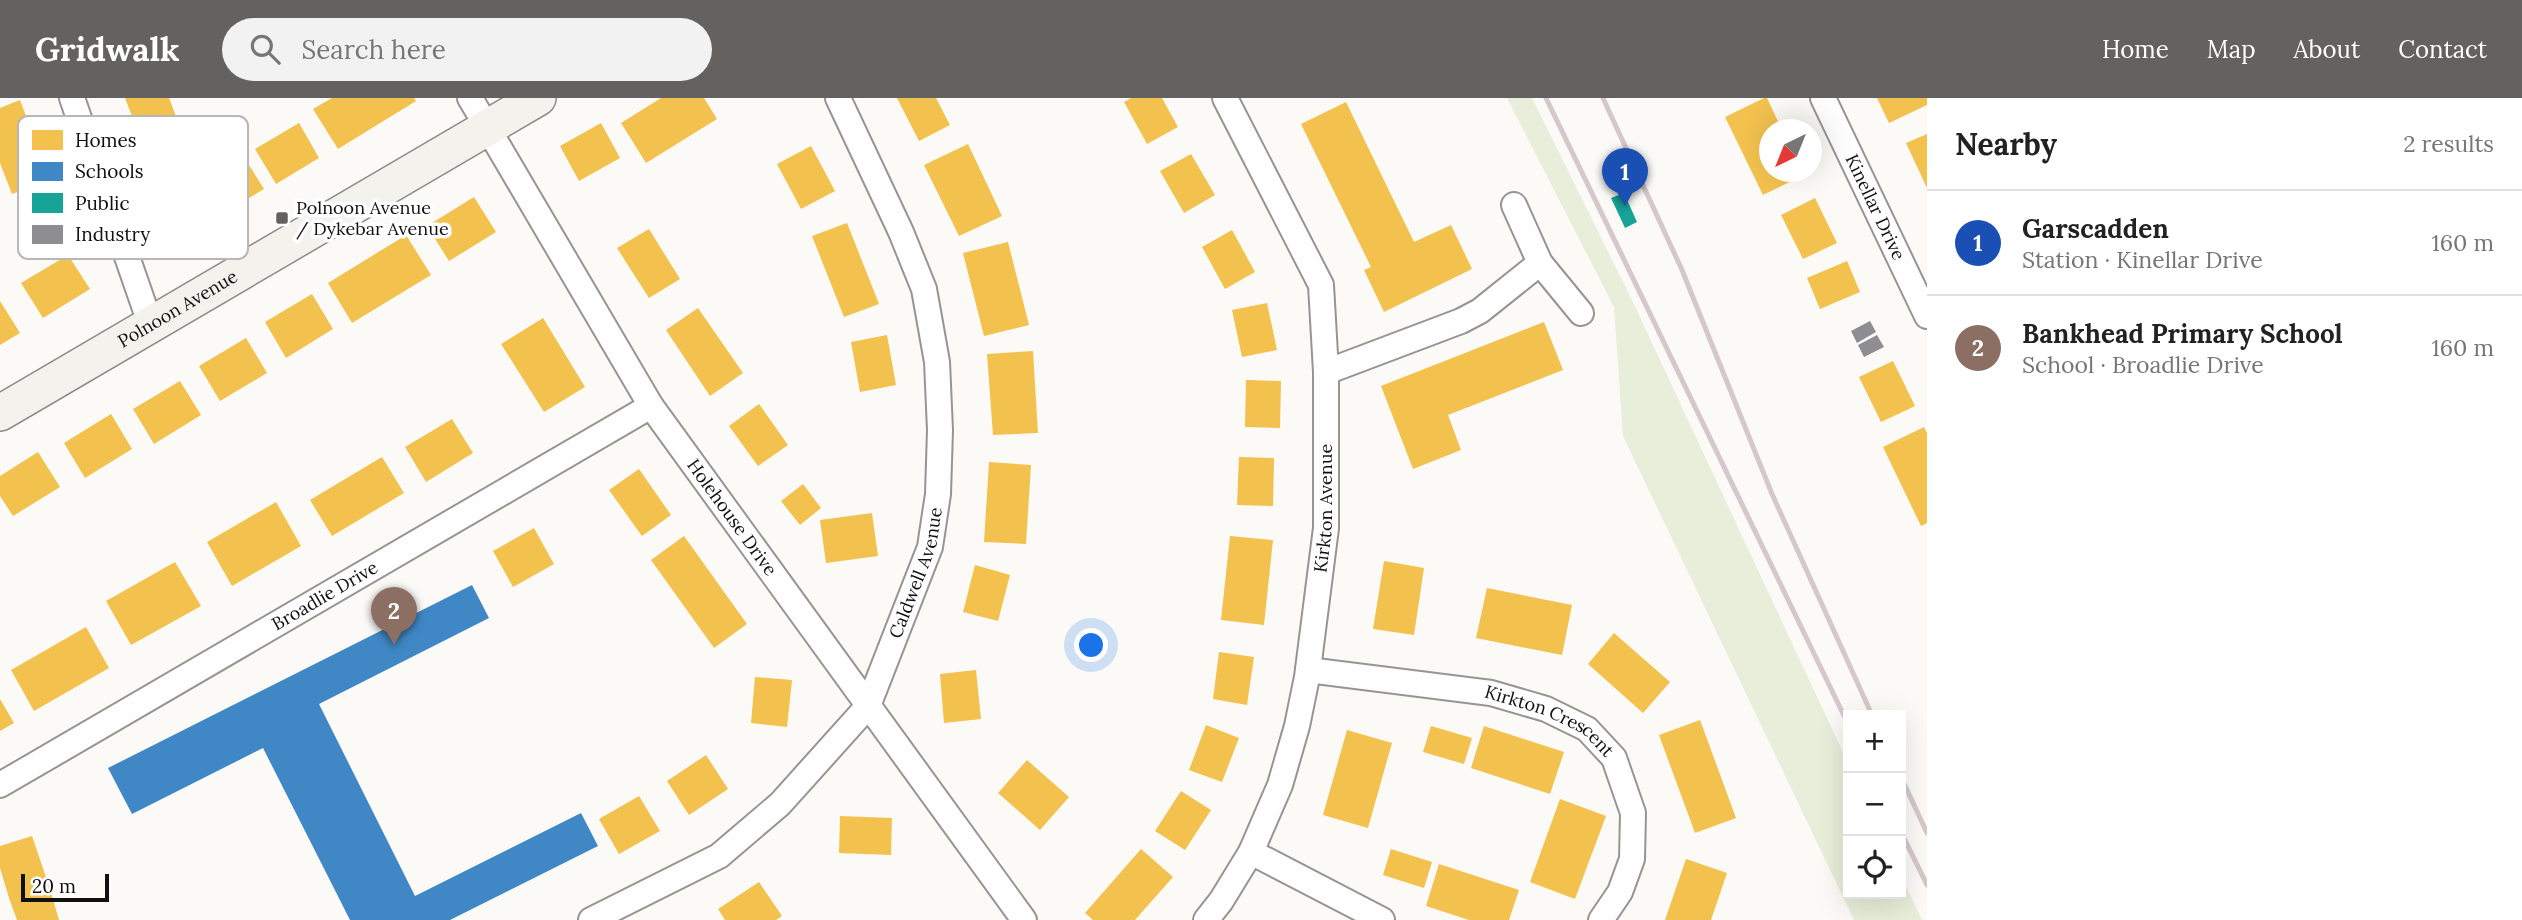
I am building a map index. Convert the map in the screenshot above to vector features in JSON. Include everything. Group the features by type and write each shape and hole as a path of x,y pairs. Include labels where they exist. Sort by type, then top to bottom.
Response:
{"street":[{"path":"72,98 78,116"},
{"name":"Holehouse Drive","path":"470,98 651,407 1024,920"},
{"name":"Polnoon Avenue","path":"0,413 538,98"},
{"name":"Caldwell Avenue","path":"591,920 719,856 780,804 868,706 930,547 938,494 940,430 937,362 924,289 901,232 838,98"},
{"name":"Kirkton Avenue","path":"1206,920 1251,852 1280,785 1297,726 1308,670 1326,528 1326,372 1321,285 1225,98"},
{"name":"Kinellar Drive","path":"1823,98 1927,316"},
{"path":"1514,205 1540,263 1581,313"},
{"path":"128,259 150,323"},
{"path":"1326,372 1461,321 1480,311 1540,263"},
{"name":"Broadlie Drive","path":"0,785 651,407"},
{"name":"Kirkton Crescent","path":"1308,670 1491,693 1546,709 1587,729 1614,758 1633,813 1632,859 1620,892 1601,920"},
{"path":"1251,852 1382,920"}],"green space":[{"path":"1507,98 1532,98 1632,300 1843,752 1843,897 1623,436 1614,307"},
{"path":"1906,886 1922,920 1854,920 1844,899 1906,899"}],"building: Homes":[{"path":"125,98 169,98 176,116 132,116"},
{"path":"332,98 414,98 416,101 338,149 313,109"},
{"path":"661,98 704,98 717,119 646,163 621,123"},
{"path":"897,98 936,98 950,125 919,141"},
{"path":"1131,98 1162,98 1178,127 1147,144 1124,102"},
{"path":"1767,98 1777,119 1759,119 1759,182 1790,182 1763,195 1725,117"},
{"path":"1877,98 1927,98 1927,105 1889,123"},
{"path":"20,100 26,116 18,116 18,192 12,194 0,163 0,108"},
{"path":"1346,102 1414,242 1451,225 1472,269 1384,312 1364,270 1371,267 1301,124"},
{"path":"299,123 319,158 276,184 255,149"},
{"path":"601,123 620,158 579,181 560,146"},
{"path":"1927,134 1927,188 1906,143"},
{"path":"968,144 1002,216 959,236 924,165"},
{"path":"811,146 835,191 801,209 777,164"},
{"path":"1191,154 1215,195 1184,213 1160,171"},
{"path":"248,163 264,189 248,199"},
{"path":"474,197 496,232 449,261 427,226"},
{"path":"1815,198 1837,243 1803,259 1781,215"},
{"path":"847,223 879,304 844,317 812,236"},
{"path":"649,229 680,279 649,298 617,248"},
{"path":"1232,230 1255,272 1225,289 1202,247"},
{"path":"406,235 431,275 352,323 328,283"},
{"path":"1008,242 1029,325 984,336 963,253"},
{"path":"61,259 71,259 90,289 43,318 21,283"},
{"path":"1847,261 1860,292 1820,309 1807,278"},
{"path":"312,294 333,329 286,358 265,322"},
{"path":"0,301 20,333 0,345"},
{"path":"1267,303 1277,350 1242,357 1232,310"},
{"path":"698,308 743,373 710,396 666,330"},
{"path":"543,318 585,387 544,412 501,344"},
{"path":"1544,322 1563,370 1448,415 1461,450 1413,469 1381,386"},
{"path":"887,335 896,385 860,392 851,342"},
{"path":"246,338 267,373 220,401 199,366"},
{"path":"1033,351 1038,433 993,435 987,354"},
{"path":"1893,361 1915,406 1881,422 1859,377"},
{"path":"1246,380 1281,381 1280,428 1245,427"},
{"path":"180,381 201,415 154,444 133,409"},
{"path":"759,404 788,445 758,466 729,426"},
{"path":"111,414 132,449 85,478 64,443"},
{"path":"452,419 473,453 426,482 405,447"},
{"path":"1924,427 1927,433 1927,523 1921,526 1883,447"},
{"path":"38,452 60,487 13,516 0,496 0,476"},
{"path":"382,457 404,493 332,536 310,500"},
{"path":"1239,457 1274,458 1273,506 1237,505"},
{"path":"989,462 1031,465 1026,544 984,542"},
{"path":"639,469 671,515 642,536 609,490"},
{"path":"803,484 821,508 800,525 781,501"},
{"path":"276,502 301,546 232,586 207,542"},
{"path":"872,513 878,556 826,563 820,520"},
{"path":"534,528 554,564 513,587 493,551"},
{"path":"684,536 747,624 714,648 651,560"},
{"path":"1230,536 1273,540 1264,625 1221,620"},
{"path":"1384,561 1424,568 1414,635 1373,629"},
{"path":"175,562 201,606 131,645 106,601"},
{"path":"975,565 1010,575 998,621 963,612"},
{"path":"1487,588 1572,605 1562,655 1476,638"},
{"path":"86,627 109,668 34,711 11,670"},
{"path":"1614,633 1670,682 1643,713 1588,664"},
{"path":"1219,652 1254,657 1247,705 1213,699"},
{"path":"976,670 981,719 944,723 940,674"},
{"path":"755,677 792,680 787,727 751,723"},
{"path":"0,699 14,723 0,731"},
{"path":"1700,720 1736,818 1695,833 1659,735"},
{"path":"1206,725 1239,738 1222,782 1189,770"},
{"path":"1431,726 1472,738 1464,764 1423,752"},
{"path":"1484,726 1564,752 1550,794 1471,768"},
{"path":"1347,730 1392,743 1368,828 1323,815"},
{"path":"706,755 728,789 689,815 667,781"},
{"path":"1027,760 1069,797 1040,830 998,793"},
{"path":"1181,791 1211,810 1185,850 1155,831"},
{"path":"639,796 660,831 619,854 599,819"},
{"path":"1560,799 1606,816 1575,899 1530,882"},
{"path":"840,816 892,818 891,855 839,853"},
{"path":"32,836 59,920 17,920 9,898 0,868 0,846"},
{"path":"1141,849 1173,877 1135,920 1093,920 1085,913"},
{"path":"1391,849 1432,862 1424,888 1383,875"},
{"path":"1686,859 1727,873 1711,920 1665,920"},
{"path":"1439,864 1519,890 1509,920 1469,920 1426,906"},
{"path":"759,882 782,916 776,920 725,920 718,909"}],"building: Schools":[{"path":"472,585 489,618 319,704 415,896 581,813 598,846 450,920 350,920 263,748 132,814 108,768"}],"building: Public":[{"path":"1624,193 1637,222 1625,228 1611,198"}],"building: Industry":[{"path":"1870,321 1876,332 1857,343 1851,331"},
{"path":"1877,335 1884,347 1864,357 1858,345"}],"railway":[{"path":"1546,98 1843,714"},
{"path":"1603,98 1682,270 1772,494 1870,710"},
{"path":"1906,788 1927,833"},
{"path":"1903,836 1927,885"}],"place":[{"name":"Garscadden","path":"1625,206"},
{"name":"Polnoon Avenue / Dykebar Avenue","path":"282,218"},
{"name":"Bankhead Primary School","path":"394,645"}]}
